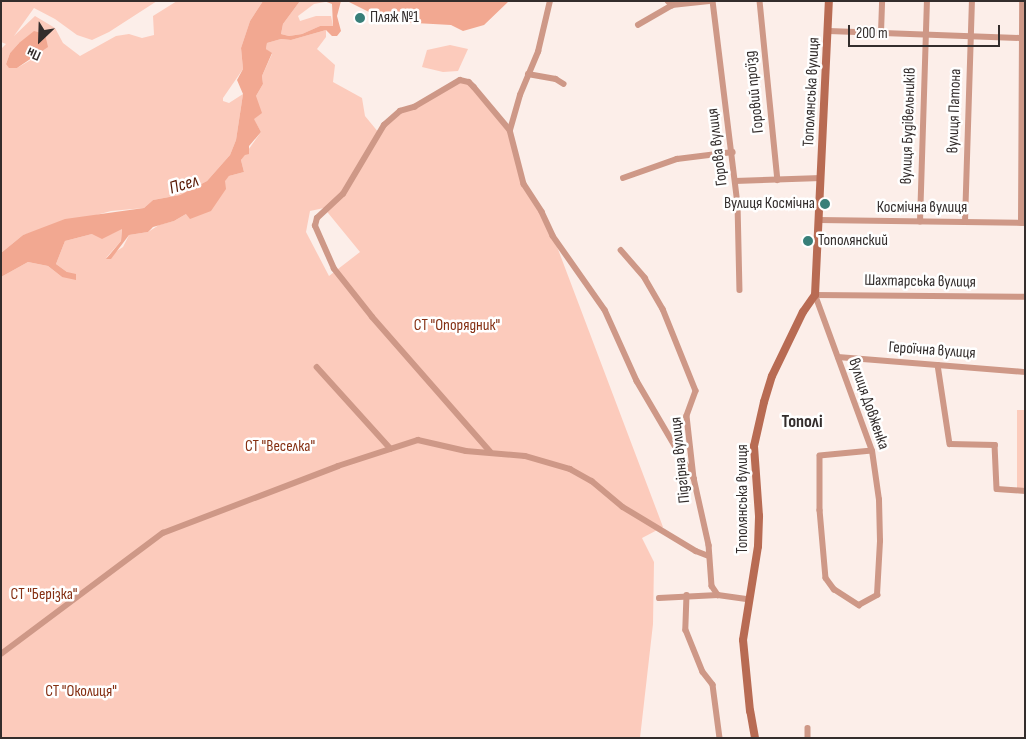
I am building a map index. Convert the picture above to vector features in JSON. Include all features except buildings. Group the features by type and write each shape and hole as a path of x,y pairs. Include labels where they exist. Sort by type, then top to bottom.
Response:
{"street":[{"path":"510,130 528,74 538,52 550,1"},
{"name":"Горова вулиця","path":"638,25 670,3 711,1 736,181 740,290"},
{"name":"Горовий проїзд","path":"760,1 778,180"},
{"name":"Тополянська вулиця","path":"755,738 750,711 743,640 748,599 756,570 758,546 759,516 754,460 758,424 766,393 783,350 802,312 815,295 829,1"},
{"path":"881,33 882,1"},
{"name":"вулиця Будівельників","path":"920,222 927,1"},
{"name":"вулиця Патона","path":"965,222 972,1"},
{"path":"1022,1 1023,223"},
{"path":"828,31 1023,38"},
{"path":"528,74 556,79 564,84"},
{"path":"490,452 372,317 334,269 316,232 315,223 343,194 384,126 400,111 414,107 456,81 469,82 510,130 524,184 542,212 553,236 604,310 637,381 694,478"},
{"path":"623,178 677,159 733,152"},
{"path":"736,181 821,178"},
{"name":"Космічна вулиця","path":"819,220 1023,223"},
{"name":"Підгірна вулиця","path":"621,250 645,278 664,309 696,391 687,416 694,478 709,556 712,586 718,595"},
{"name":"Шахтарська вулиця","path":"815,295 1025,297"},
{"name":"вулиця Довженка","path":"815,295 872,451 879,500 880,541 877,595 858,605 834,589 826,578 820,510 820,456 872,451"},
{"name":"Героїчна вулиця","path":"838,357 1025,372"},
{"path":"938,365 950,444 995,445 997,489 1025,491"},
{"path":"317,367 391,449"},
{"path":"1,654 163,533 338,466 418,440 466,451 525,456 570,469 592,481 631,511 696,551 709,556"},
{"path":"660,598 687,595 718,595 748,599"},
{"path":"687,595 686,630 703,672 714,685 720,738"},
{"path":"808,728 808,738"}],"green space":[{"path":"1,1 157,1 109,32 92,40 77,35 55,19 34,8 14,36 35,16 55,28 63,43 80,56 116,36 129,34 142,38 154,35 153,16 177,1 263,1 250,21 241,48 243,69 223,98 223,101 229,103 243,94 236,140 230,155 207,181 180,195 153,200 144,208 111,211 23,235 1,253 1,49 6,44 1,42","holes":["19,43 41,54 17,68 6,64 10,53"]},
{"path":"300,1 325,2 314,4 298,16 300,21 316,16 331,16 333,26 320,26 302,34 289,36 281,34 283,24"},
{"path":"326,30 326,37 317,49 335,65 333,82 362,98 365,116 379,133 400,111 465,80 506,123 524,184 553,236 663,527 642,538 654,562 653,624 640,738 1,738 1,277 28,262 48,266 62,277 67,272 56,264 65,241 92,234 111,234 122,228 121,241 106,258 123,247 129,235 148,232 159,225 174,221 186,214 229,176 244,172 241,160 261,132 253,118 256,96 263,84 262,76 272,54 266,49 267,43 281,39 291,40","holes":["324,208 360,252 329,276 306,232 310,211"]},
{"path":"450,45 468,49 458,71 443,72 422,67 427,50"},
{"path":"1017,410 1025,410 1025,488 1017,488"}],"shaded area":[{"name":"Псел","path":"263,1 300,1 283,24 281,34 289,36 302,34 320,26 333,26 332,4 324,1 341,1 337,16 341,31 337,36 332,36 326,30 291,40 281,39 267,43 266,49 272,53 262,76 263,84 256,96 262,113 254,119 261,132 249,146 249,154 245,155 241,160 244,172 229,176 225,181 226,189 211,211 190,219 186,214 174,221 153,227 148,232 129,235 111,259 106,259 121,241 122,229 102,239 92,234 65,241 56,264 67,272 76,274 76,280 62,277 48,266 28,262 1,277 1,253 23,235 65,219 144,208 153,200 180,195 207,181 230,155 236,140 243,94 237,80 243,69 241,48 250,21"},
{"path":"347,1 509,1 484,25 463,31 451,25 397,22 377,16"},
{"path":"34,31 45,34 48,47 17,68 9,68 6,64 10,53"}],"place":[{"name":"Пляж №1","path":"360,18"},
{"name":"Вулиця Космічна","path":"825,204"},
{"name":"Тополянский","path":"808,241"}],"district":[{"name":"Тополі","path":"802,422"}],"park label":[{"name":"СТ \"Опорядник\"","path":"457,326"},
{"name":"СТ \"Веселка\"","path":"280,447"},
{"name":"СТ \"Берізка\"","path":"44,595"},
{"name":"СТ \"Околиця\"","path":"81,692"}]}
